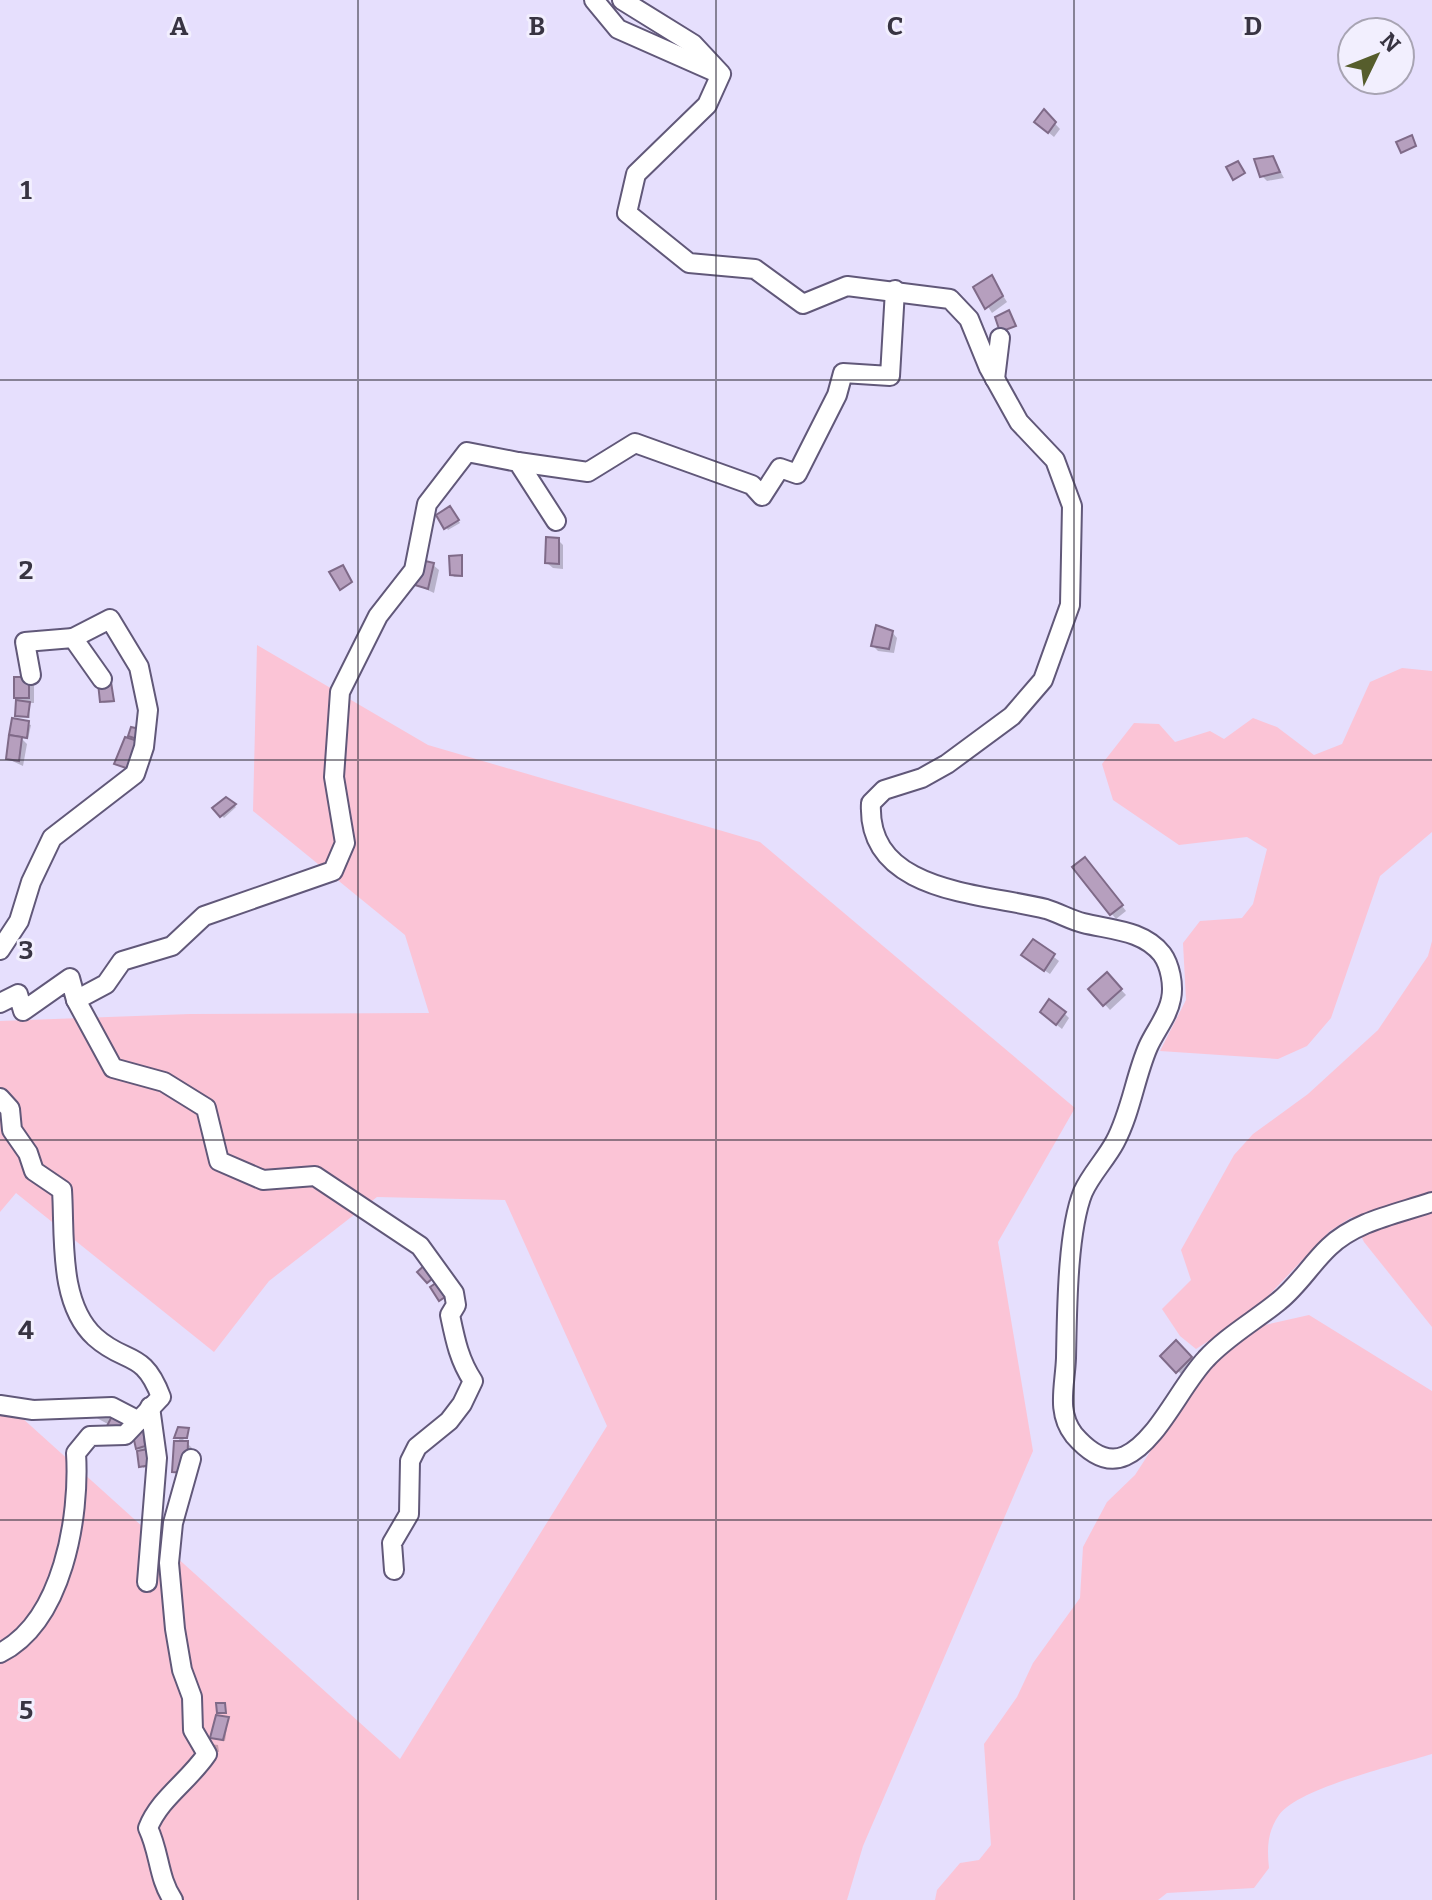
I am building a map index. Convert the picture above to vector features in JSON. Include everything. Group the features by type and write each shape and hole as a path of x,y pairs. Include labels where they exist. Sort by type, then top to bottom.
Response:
{"street":[{"path":"594,0 618,29 721,74"},
{"path":"622,0 693,44 721,74"},
{"path":"721,74 707,105 636,174 627,213 689,263 755,269 803,304 847,286 950,299 973,326 995,379 1019,422 1055,460 1072,506 1070,605 1043,680 1012,716 947,764 922,778 884,790 871,803 871,818 878,841 889,857 910,873 947,890 1048,910 1080,923 1132,934 1152,942 1166,959 1172,996 1168,1011 1147,1048 1115,1141 1083,1193 1068,1288 1061,1408 1068,1427 1094,1453 1110,1459 1124,1457 1138,1448 1160,1423 1181,1387 1208,1356 1283,1298 1330,1245 1359,1226 1432,1202"},
{"path":"76,1000 106,984 122,961 172,946 204,916 333,871 345,843 334,777 340,692 378,616 414,570 427,504 467,452 588,472 635,443 752,485 762,496 780,468 797,474 837,395 843,373 890,376 895,290"},
{"path":"995,379 1000,338"},
{"path":"518,462 556,521"},
{"path":"0,950 19,921 31,882 52,838 135,774 144,747 148,710 139,667 110,619 73,638 25,642 31,675"},
{"path":"73,638 102,679"},
{"path":"0,1003 18,994 23,1011 70,978 76,1000 113,1068 164,1082 206,1108 219,1161 263,1180 315,1176 420,1246 454,1293 456,1305 450,1315 455,1344 462,1365 473,1381 462,1404 417,1447 410,1461 409,1514 392,1543 394,1570"},
{"path":"0,1098 10,1109 12,1130 28,1153 34,1171 62,1190 70,1297 95,1337 151,1371 161,1397 125,1435 90,1436 76,1453 78,1494 68,1552 41,1611 18,1644 0,1653"},
{"path":"0,1405 33,1410 112,1407 145,1414"},
{"path":"145,1414 157,1458 147,1582"},
{"path":"173,1900 162,1883 158,1847 148,1828 156,1808 191,1778 207,1754 193,1730 192,1697 182,1670 169,1563 173,1523 191,1459"}],"shaded area":[{"path":"257,645 428,745 760,842 1075,1108 998,1242 1033,1451 863,1846 847,1900 0,1900 0,1398 400,1759 607,1426 505,1200 377,1197 269,1281 214,1352 16,1193 0,1212 0,1021 190,1014 429,1013 405,935 253,811"},
{"path":"1402,668 1432,671 1432,832 1380,876 1331,1018 1307,1046 1278,1059 1160,1051 1186,1000 1183,943 1200,921 1242,918 1253,904 1267,849 1247,837 1179,845 1113,800 1102,764 1134,723 1159,724 1175,742 1210,731 1224,739 1253,718 1277,727 1314,755 1342,744 1370,682"},
{"path":"1432,941 1432,1327 1364,1242 1352,1217 1330,1231 1251,1314 1196,1349 1180,1336 1162,1309 1191,1280 1181,1250 1234,1155 1253,1134 1308,1094 1378,1030 1428,956"},
{"path":"1309,1315 1432,1391 1432,1754 1327,1787 1290,1805 1279,1815 1272,1828 1268,1847 1269,1868 1254,1888 1167,1893 1158,1900 935,1900 937,1890 960,1863 979,1860 991,1845 984,1744 1017,1697 1033,1663 1080,1598 1083,1547 1107,1502 1135,1475 1192,1387 1227,1347 1265,1325"}],"building":[{"path":"1044,109 1056,122 1048,133 1034,122"},
{"path":"1412,135 1416,146 1401,153 1396,142"},
{"path":"1273,156 1280,172 1260,177 1254,159"},
{"path":"1238,161 1245,173 1233,180 1226,167"},
{"path":"992,275 1003,296 985,309 973,287"},
{"path":"1009,310 1016,326 1000,332 995,317"},
{"path":"450,506 459,520 444,529 436,515"},
{"path":"546,537 559,538 559,564 545,563"},
{"path":"462,555 462,576 450,575 449,556"},
{"path":"421,560 434,563 428,589 415,585"},
{"path":"343,565 352,582 340,590 329,572"},
{"path":"876,625 893,631 889,649 871,646"},
{"path":"14,677 29,677 29,698 14,698"},
{"path":"111,682 114,701 100,702 98,683"},
{"path":"16,700 30,702 28,717 15,716"},
{"path":"12,718 29,721 27,738 9,735"},
{"path":"131,727 140,729 137,739 128,736"},
{"path":"9,735 22,737 19,761 6,759"},
{"path":"125,737 138,741 129,769 114,764"},
{"path":"226,797 236,804 220,817 212,808"},
{"path":"1085,857 1123,905 1110,915 1072,867"},
{"path":"1033,939 1055,954 1044,971 1021,955"},
{"path":"1107,972 1122,989 1103,1006 1088,989"},
{"path":"1049,999 1066,1012 1056,1025 1040,1012"},
{"path":"428,1262 438,1274 427,1283 417,1272"},
{"path":"442,1279 451,1293 439,1301 430,1287"},
{"path":"1176,1340 1192,1357 1176,1373 1160,1356"},
{"path":"113,1414 127,1420 121,1433 107,1426"},
{"path":"178,1427 189,1428 187,1438 174,1438"},
{"path":"143,1428 145,1446 136,1449 132,1431"},
{"path":"174,1441 188,1441 187,1473 172,1472"},
{"path":"148,1449 151,1465 139,1467 137,1451"},
{"path":"216,1703 225,1703 226,1713 217,1713"},
{"path":"216,1715 229,1717 223,1740 210,1738"}]}
